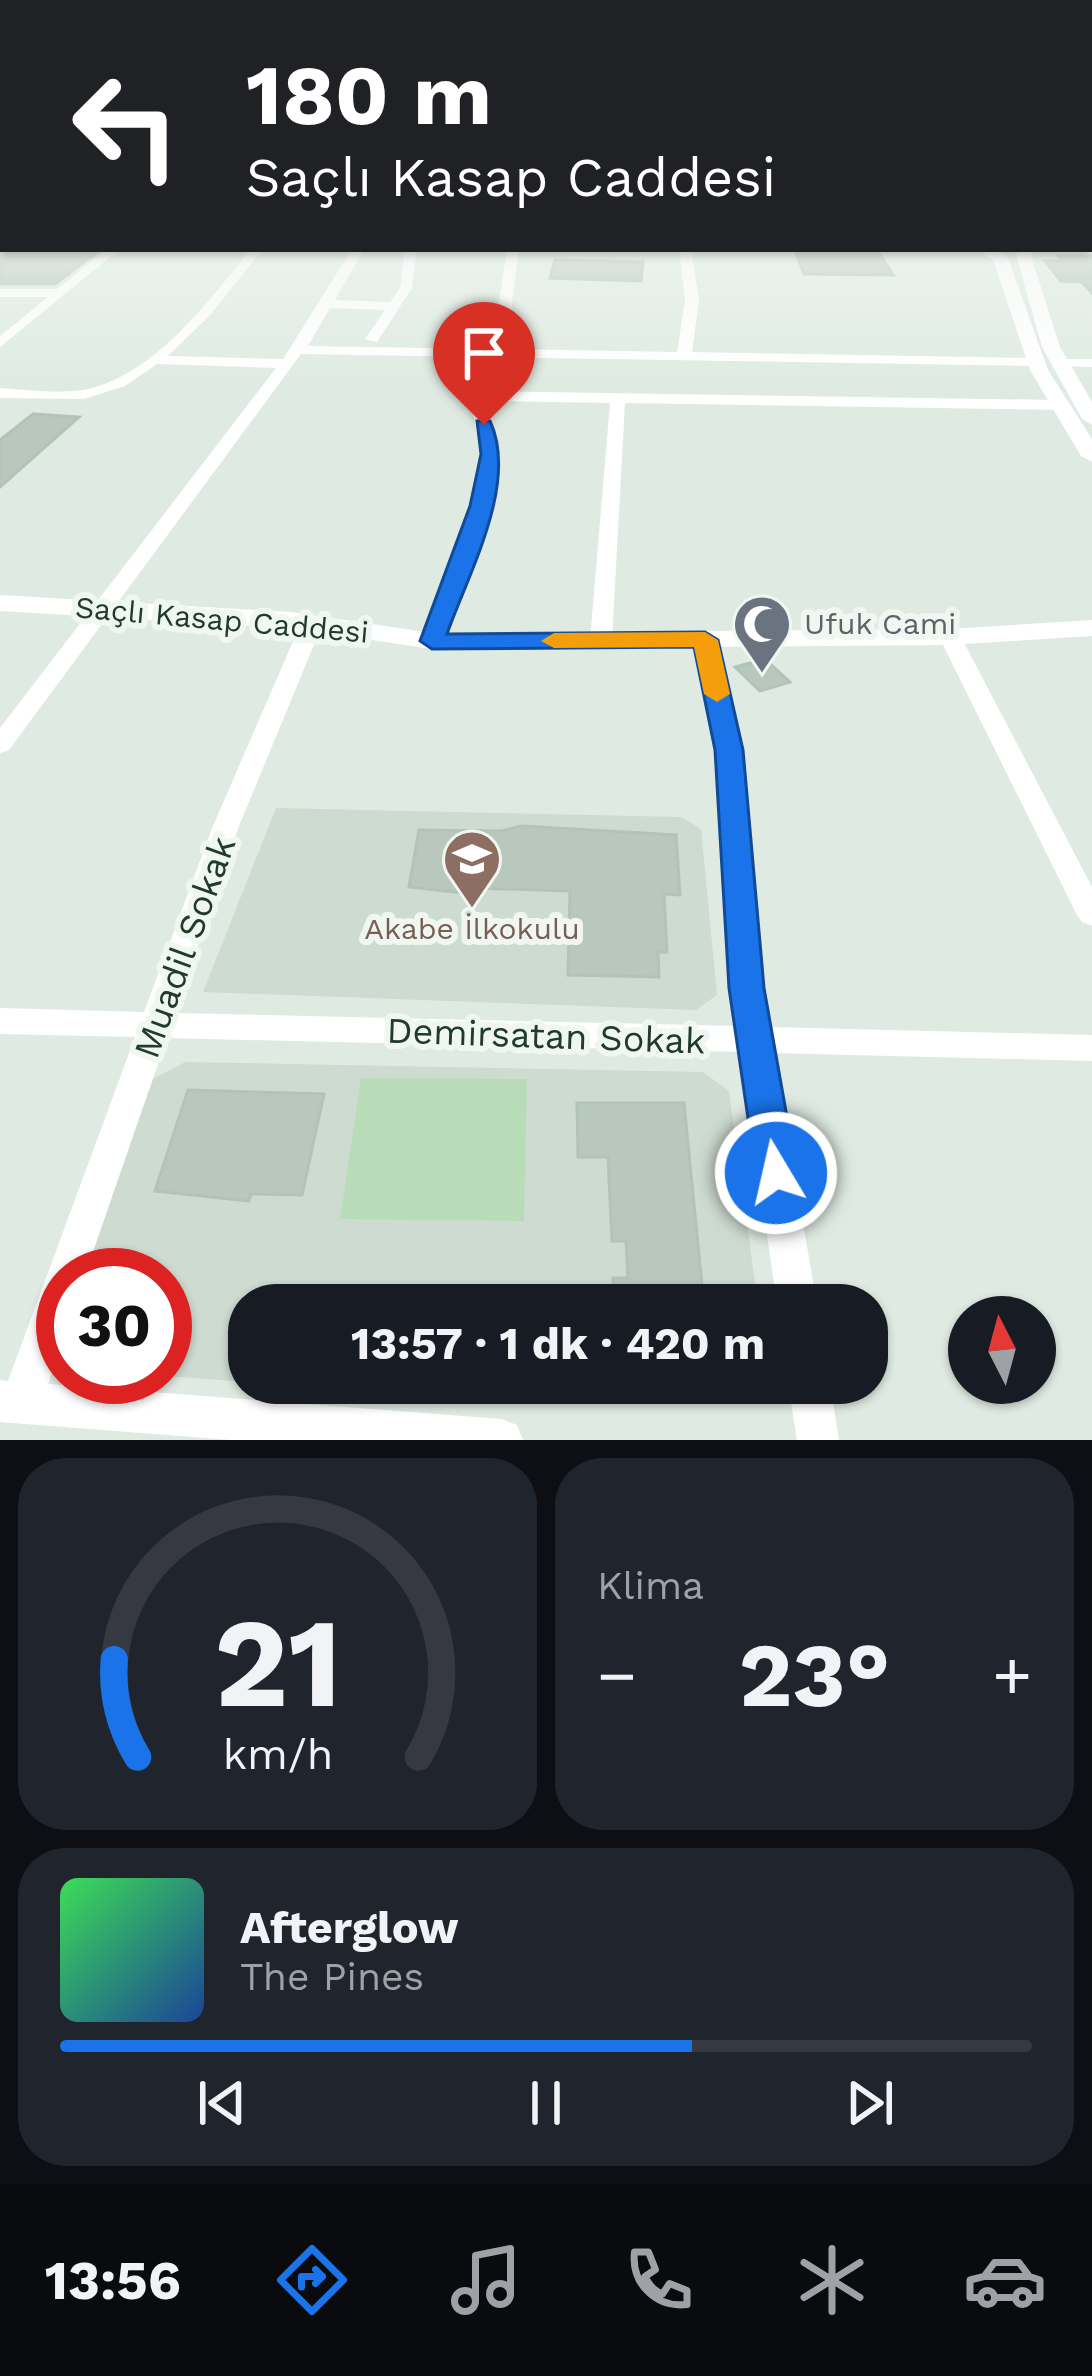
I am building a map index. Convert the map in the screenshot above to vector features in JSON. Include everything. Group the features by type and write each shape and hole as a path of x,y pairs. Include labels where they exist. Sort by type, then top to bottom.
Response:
{"street":[{"path":"0,343 109,253"},
{"path":"0,393 94,392 155,360 253,253"},
{"path":"0,746 292,357 329,304 356,253"},
{"path":"371,339 406,287 410,253"},
{"path":"498,354 512,253"},
{"path":"684,357 692,300 686,253"},
{"path":"991,253 1035,362 1092,456"},
{"path":"1028,253 1059,363 1089,410"},
{"path":"0,292 63,293"},
{"path":"329,304 395,306"},
{"path":"155,360 498,354 1035,362"},
{"path":"1059,363 1092,363"},
{"path":"432,641 480,506 491,454 477,396 1057,405"},
{"path":"601,640 618,396"},
{"name":"Saçlı Kasap Caddesi","path":"0,603 313,623 432,641 950,637 1092,628"},
{"name":"Muadil Sokak","path":"77,1248 226,826 313,623"},
{"path":"950,637 1081,868 1092,915"},
{"path":"705,640 729,750 747,988 794,1284"},
{"name":"Demirsatan Sokak","path":"0,1021 1092,1048"},
{"path":"36,1345 10,1402 502,1440"},
{"path":"812,1404 818,1440"}],"shaded area":[{"name":"Akabe İlkokulu","path":"276,808 681,817 701,829 717,995 696,1010 203,992"},
{"path":"185,1062 703,1072 729,1091 755,1284 228,1284 228,1380 192,1378 192,1248 90,1248 153,1079"}],"green space":[{"path":"361,1078 527,1079 524,1221 340,1219"}],"building":[{"path":"0,253 95,253 55,284 0,284"},
{"path":"796,253 879,253 893,275 804,274"},
{"path":"1058,256 1092,256 1092,293 1082,282 1061,281 1045,261 1063,261"},
{"path":"555,260 643,262 641,281 550,278"},
{"path":"33,414 79,417 0,487 0,440"},
{"name":"Ufuk Cami","path":"765,659 790,682 760,691 735,667"},
{"path":"521,826 676,835 680,895 664,894 667,952 658,952 659,977 568,975 570,891 473,888 472,894 409,887 419,830 501,831"},
{"path":"188,1090 324,1094 302,1195 251,1194 249,1201 155,1191"},
{"path":"577,1103 684,1103 702,1284 613,1284 613,1278 628,1278 626,1241 612,1241 608,1157 578,1157"}],"slow traffic":[{"path":"554,641 705,640 717,694"}],"place":[{"name":"Ufuk Cami","path":"762,675"},
{"name":"Akabe İlkokulu","path":"472,910"}],"route":[{"path":"484,425 491,454 480,506 432,641 705,640 729,750 747,988 776,1173"}]}
